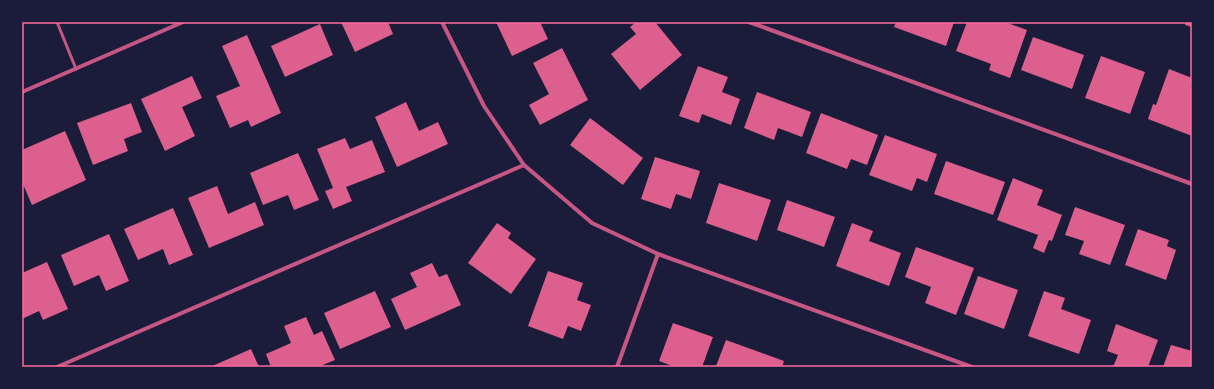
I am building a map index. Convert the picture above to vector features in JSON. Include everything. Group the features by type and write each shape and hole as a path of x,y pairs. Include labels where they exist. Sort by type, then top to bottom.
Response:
{"street":[{"path":"22,92 183,22"},
{"path":"442,22 484,106 524,165 592,223 658,254 972,367"},
{"path":"749,22 1192,184"},
{"path":"57,367 524,165"},
{"path":"617,367 658,254"}],"lane":[{"path":"57,22 76,69"}],"building":[{"path":"341,22 388,22 393,34 355,52"},
{"path":"496,22 540,22 548,39 512,56"},
{"path":"636,22 655,22 682,55 640,90 611,54 636,34 630,27"},
{"path":"896,22 954,22 946,46 894,27"},
{"path":"967,22 1005,22 1027,30 1010,78 989,70 991,64 956,51"},
{"path":"1186,22 1192,22 1192,27 1185,25"},
{"path":"320,24 333,55 285,77 271,46"},
{"path":"247,35 281,113 251,127 248,120 230,128 216,96 240,86 222,46"},
{"path":"1033,37 1084,55 1072,89 1021,70"},
{"path":"562,48 588,100 540,125 529,105 549,94 533,63"},
{"path":"1101,56 1145,72 1130,114 1085,98"},
{"path":"698,66 728,77 722,92 740,99 731,125 702,114 699,123 679,116"},
{"path":"1169,69 1192,78 1190,87 1192,88 1192,136 1148,119 1153,104 1156,105"},
{"path":"192,76 202,98 182,107 195,136 165,151 141,99"},
{"path":"757,92 811,112 802,137 778,128 774,140 744,128"},
{"path":"406,102 419,131 438,122 448,144 397,167 375,117"},
{"path":"131,103 142,132 124,139 128,151 93,165 77,123"},
{"path":"821,113 878,135 867,165 851,159 847,169 806,153"},
{"path":"590,118 643,158 623,185 570,145"},
{"path":"65,131 86,180 32,205 22,182 22,150"},
{"path":"885,135 937,154 927,182 917,178 912,191 869,175"},
{"path":"345,138 350,149 372,140 385,172 346,187 352,201 333,209 325,191 333,188 317,149"},
{"path":"298,153 319,200 294,210 288,195 263,205 250,173"},
{"path":"655,157 700,171 691,199 676,194 671,209 641,199"},
{"path":"946,161 1005,182 993,215 934,194"},
{"path":"1013,178 1043,190 1037,205 1062,215 1052,241 1049,240 1044,253 1033,248 1038,235 997,220"},
{"path":"719,183 771,200 757,241 706,223"},
{"path":"217,186 228,214 255,202 264,225 209,248 188,198"},
{"path":"787,200 835,217 824,247 777,230"},
{"path":"1075,207 1125,225 1110,265 1079,254 1084,241 1065,235"},
{"path":"173,208 193,255 169,265 163,249 138,260 124,229"},
{"path":"497,223 511,233 508,238 536,259 511,294 468,263"},
{"path":"852,223 873,231 869,241 901,253 889,286 836,266"},
{"path":"1138,229 1169,240 1167,246 1176,250 1166,280 1125,265"},
{"path":"109,234 129,281 106,291 99,275 74,286 61,255"},
{"path":"916,247 974,268 956,315 925,303 931,287 905,277"},
{"path":"47,262 68,309 43,320 39,311 22,319 22,273"},
{"path":"432,263 439,277 447,274 461,305 405,330 391,299 417,287 410,273"},
{"path":"548,271 583,283 577,300 591,305 581,331 568,326 563,339 528,326"},
{"path":"978,276 1018,290 1004,329 964,314"},
{"path":"375,291 391,327 340,349 324,313"},
{"path":"1044,291 1065,298 1061,309 1091,320 1079,354 1028,336"},
{"path":"306,317 314,335 322,331 335,360 318,367 271,367 266,354 291,343 284,326"},
{"path":"673,323 713,337 702,367 675,367 659,361"},
{"path":"1116,324 1158,340 1148,367 1113,367 1118,355 1107,351"},
{"path":"726,340 784,361 782,367 716,366"},
{"path":"1171,345 1192,351 1192,367 1163,367"},
{"path":"251,349 259,367 210,367"}]}
